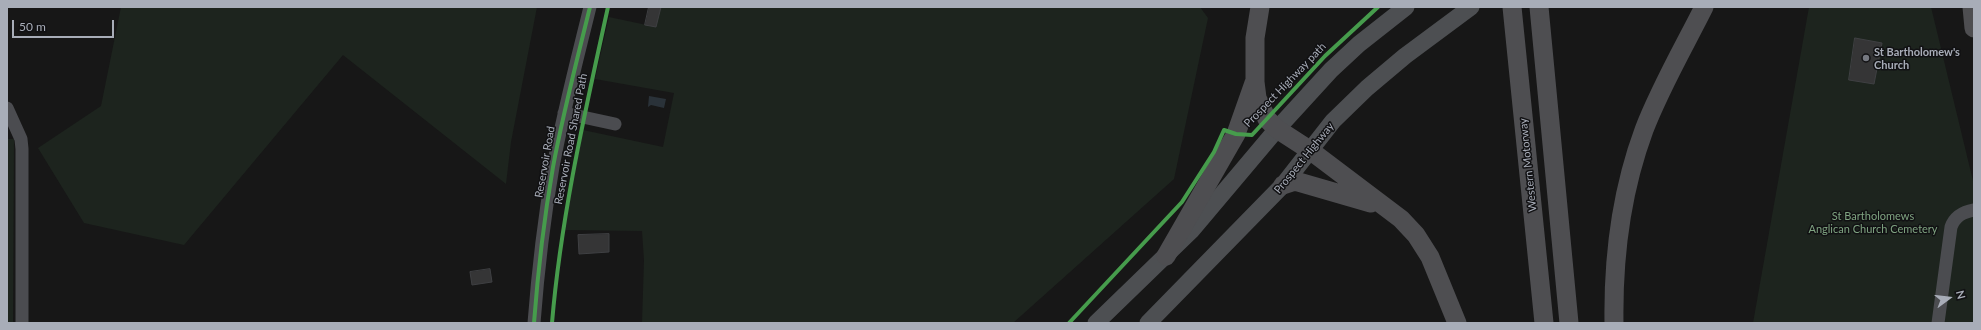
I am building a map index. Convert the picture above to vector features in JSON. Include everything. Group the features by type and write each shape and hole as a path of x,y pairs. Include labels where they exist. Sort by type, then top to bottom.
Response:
{"highway":[{"path":"1260,7 1255,38 1255,82 1260,108 1267,119 1277,129 1311,151 1401,219 1416,235 1432,263 1457,323"},
{"name":"Western Motorway","path":"1512,7 1544,323"},
{"path":"1539,7 1569,323"},
{"path":"1614,323 1613,285 1616,246 1621,210 1631,174 1644,130 1704,7"},
{"path":"1972,7 1974,28"},
{"path":"1166,256 1236,134 1255,82"},
{"path":"1283,185 1295,181 1382,206"}],"main road":[{"path":"1096,323 1191,232 1277,129 1331,70 1359,44 1406,7"},
{"name":"Prospect Highway","path":"1148,323 1283,185 1333,121 1367,88 1467,10"}],"street":[{"name":"Reservoir Road","path":"534,323 544,223 564,114 590,7"},
{"path":"7,108 21,139 22,149 22,323"},
{"path":"564,114 615,124"},
{"path":"1938,323 1951,227 1953,222 1960,214 1974,210"}],"green space":[{"path":"121,7 537,7 511,142 506,184 343,55 184,245 84,223 38,148 101,106"},
{"path":"661,7 1200,7 1208,18 1174,179 1013,323 642,323 644,260 642,231 564,230 583,130 663,147 674,93 595,79 609,17 656,27"},
{"name":"St Bartholomews Anglican Church Cemetery","path":"1809,7 1931,7 1974,185 1974,323 1753,323"},
{"path":"7,139 14,139 13,323 7,323"}],"shaded area":[{"path":"649,96 666,99 664,108 651,105 648,107"}],"building":[{"path":"649,7 661,7 656,27 645,25"},
{"name":"St Bartholomew's Church","path":"1855,38 1882,43 1874,84 1849,80"},
{"path":"609,234 609,252 579,254 578,235"},
{"path":"490,269 492,282 472,285 470,272"}],"cycle path":[{"name":"Reservoir Road Shared Path","path":"534,323 537,284 553,167 590,7"},
{"name":"Reservoir Road Shared Path","path":"552,323 561,243 575,164 608,7"},
{"name":"Prospect Highway path","path":"1069,323 1182,202 1214,152 1224,130 1236,134 1252,135 1325,56 1378,7"}],"place":[{"name":"St Bartholomew's Church","path":"1866,58"}]}
